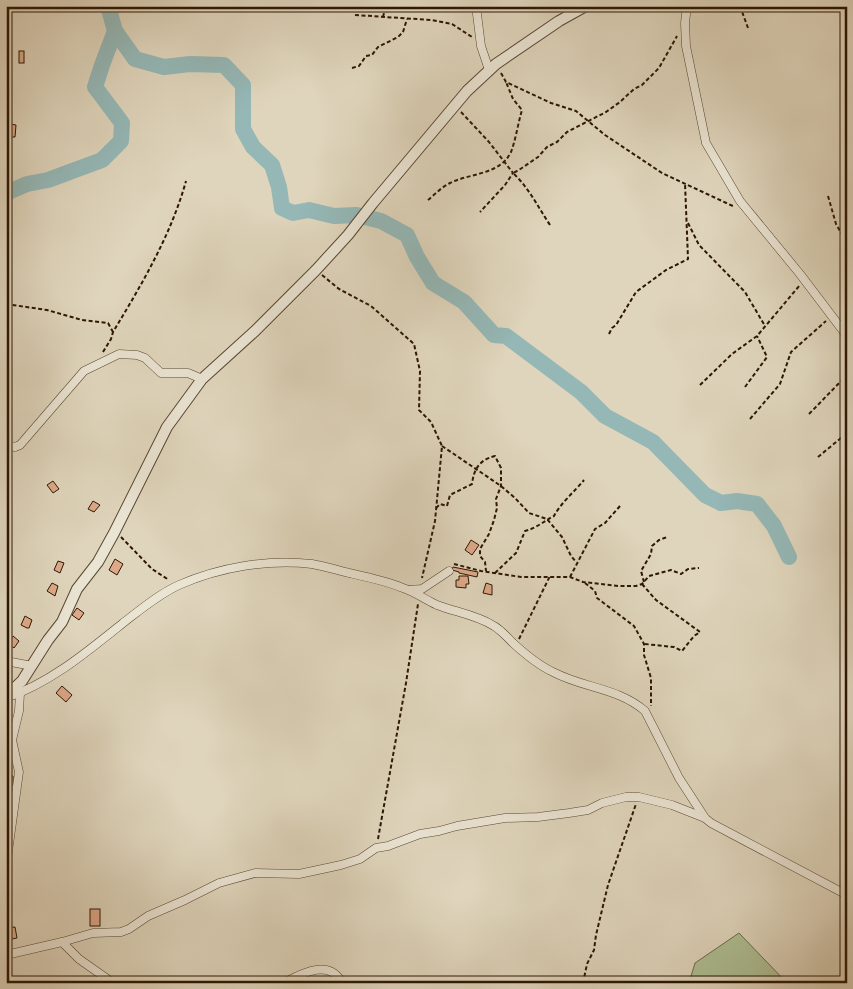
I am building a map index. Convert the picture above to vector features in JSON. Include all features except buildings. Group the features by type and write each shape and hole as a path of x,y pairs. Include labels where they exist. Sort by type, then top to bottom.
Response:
{"street":[{"path":"476,6 481,46 493,67"},
{"path":"6,697 22,681 62,622 77,590 98,562 114,533 167,427 202,379 255,331 316,270 454,105 493,67 559,21 586,6"},
{"path":"686,6 686,46 706,143 740,201 804,279 847,336"},
{"path":"6,445 15,447 20,445 84,371 119,354 137,355 145,358 161,372 188,373 202,379"},
{"path":"6,697 20,694 36,686 78,659 143,608 178,586 226,569 297,563 314,564 364,576 415,592 437,605 494,626 538,663 567,680 600,688 637,704 646,712 679,778 704,818"},
{"path":"415,592 431,584 448,571"},
{"path":"6,661 32,666"},
{"path":"6,866 19,772 12,740 19,711 20,694"},
{"path":"6,955 93,933 120,932 129,929 148,916 220,883 255,873 299,874 360,859 376,848 388,846 420,834 505,818 538,817 588,810 602,803 626,797 639,797 672,804 704,818 847,895"},
{"path":"62,942 79,959 113,983"},
{"path":"283,983 311,972 322,970 333,972 343,983"}],"path":[{"path":"22,6 83,7"},
{"path":"383,18 384,13 398,6"},
{"path":"740,6 748,28"},
{"path":"355,15 431,20 452,24 470,35 481,46"},
{"path":"352,68 358,66 366,56 372,55 378,47 398,37 403,32 405,21 408,18"},
{"path":"480,212 505,186 513,173 538,157 547,147 557,142 567,132 606,112 634,89 642,85 659,68 685,24"},
{"path":"428,200 450,183 496,167 504,161 510,152 522,110 512,99 506,82 493,67"},
{"path":"506,82 551,103 576,111 605,135 662,173 736,208"},
{"path":"454,105 490,142 513,173 523,183 550,225"},
{"path":"103,353 171,227 186,181"},
{"path":"608,334 616,325 636,292 666,270 688,259 685,183"},
{"path":"828,196 836,224 847,244"},
{"path":"687,221 699,245 745,292 765,326"},
{"path":"316,270 339,289 371,306 414,344 420,371 419,410 431,422 442,446 436,508 422,578 415,592 406,683 376,848"},
{"path":"700,385 732,354 757,336 804,279"},
{"path":"6,304 47,310 82,320 108,323 113,332"},
{"path":"750,419 780,384 791,352 832,316"},
{"path":"745,387 767,357 757,336"},
{"path":"809,414 847,375"},
{"path":"818,457 841,438 847,439"},
{"path":"442,446 501,486 529,513 547,519 562,537 576,562"},
{"path":"436,508 440,504 447,506 450,495 472,484 473,472 476,468 486,458 495,456 501,468 501,486 496,499 498,508 489,534 480,549 480,556 485,562 486,571"},
{"path":"496,573 516,553 525,531 537,527 554,516 558,508 566,502 584,480"},
{"path":"570,577 576,562 595,529 605,523 620,506"},
{"path":"114,533 123,539 152,569 178,586"},
{"path":"644,644 674,647 682,651 694,636 700,632 663,606 643,583 642,571 651,554 652,546 658,540 666,537"},
{"path":"448,571 451,565 457,564 496,573 521,576 570,577 583,582 636,586 643,583 649,576 671,570 681,574 688,569 699,568"},
{"path":"516,645 550,576"},
{"path":"583,582 595,591 597,598 634,626 644,644 644,655 651,678 651,706 646,712"},
{"path":"583,983 587,964 594,950 608,884 639,797"}],"green space":[{"path":"739,933 787,983 689,983 695,963"}],"waterway":[{"path":"6,193 27,184 48,180 102,160 121,141 122,123 95,87 115,31 108,6"},
{"path":"115,31 135,59 164,67 190,64 224,65 243,85 243,129 253,147 272,165 279,187 282,208 293,213 309,210 334,216 357,215"},
{"path":"365,217 381,221 407,235 417,257 433,283 464,302 494,335 506,336 581,392 605,416 653,442 705,495 721,503 737,501 757,504 774,526 789,557"}]}
